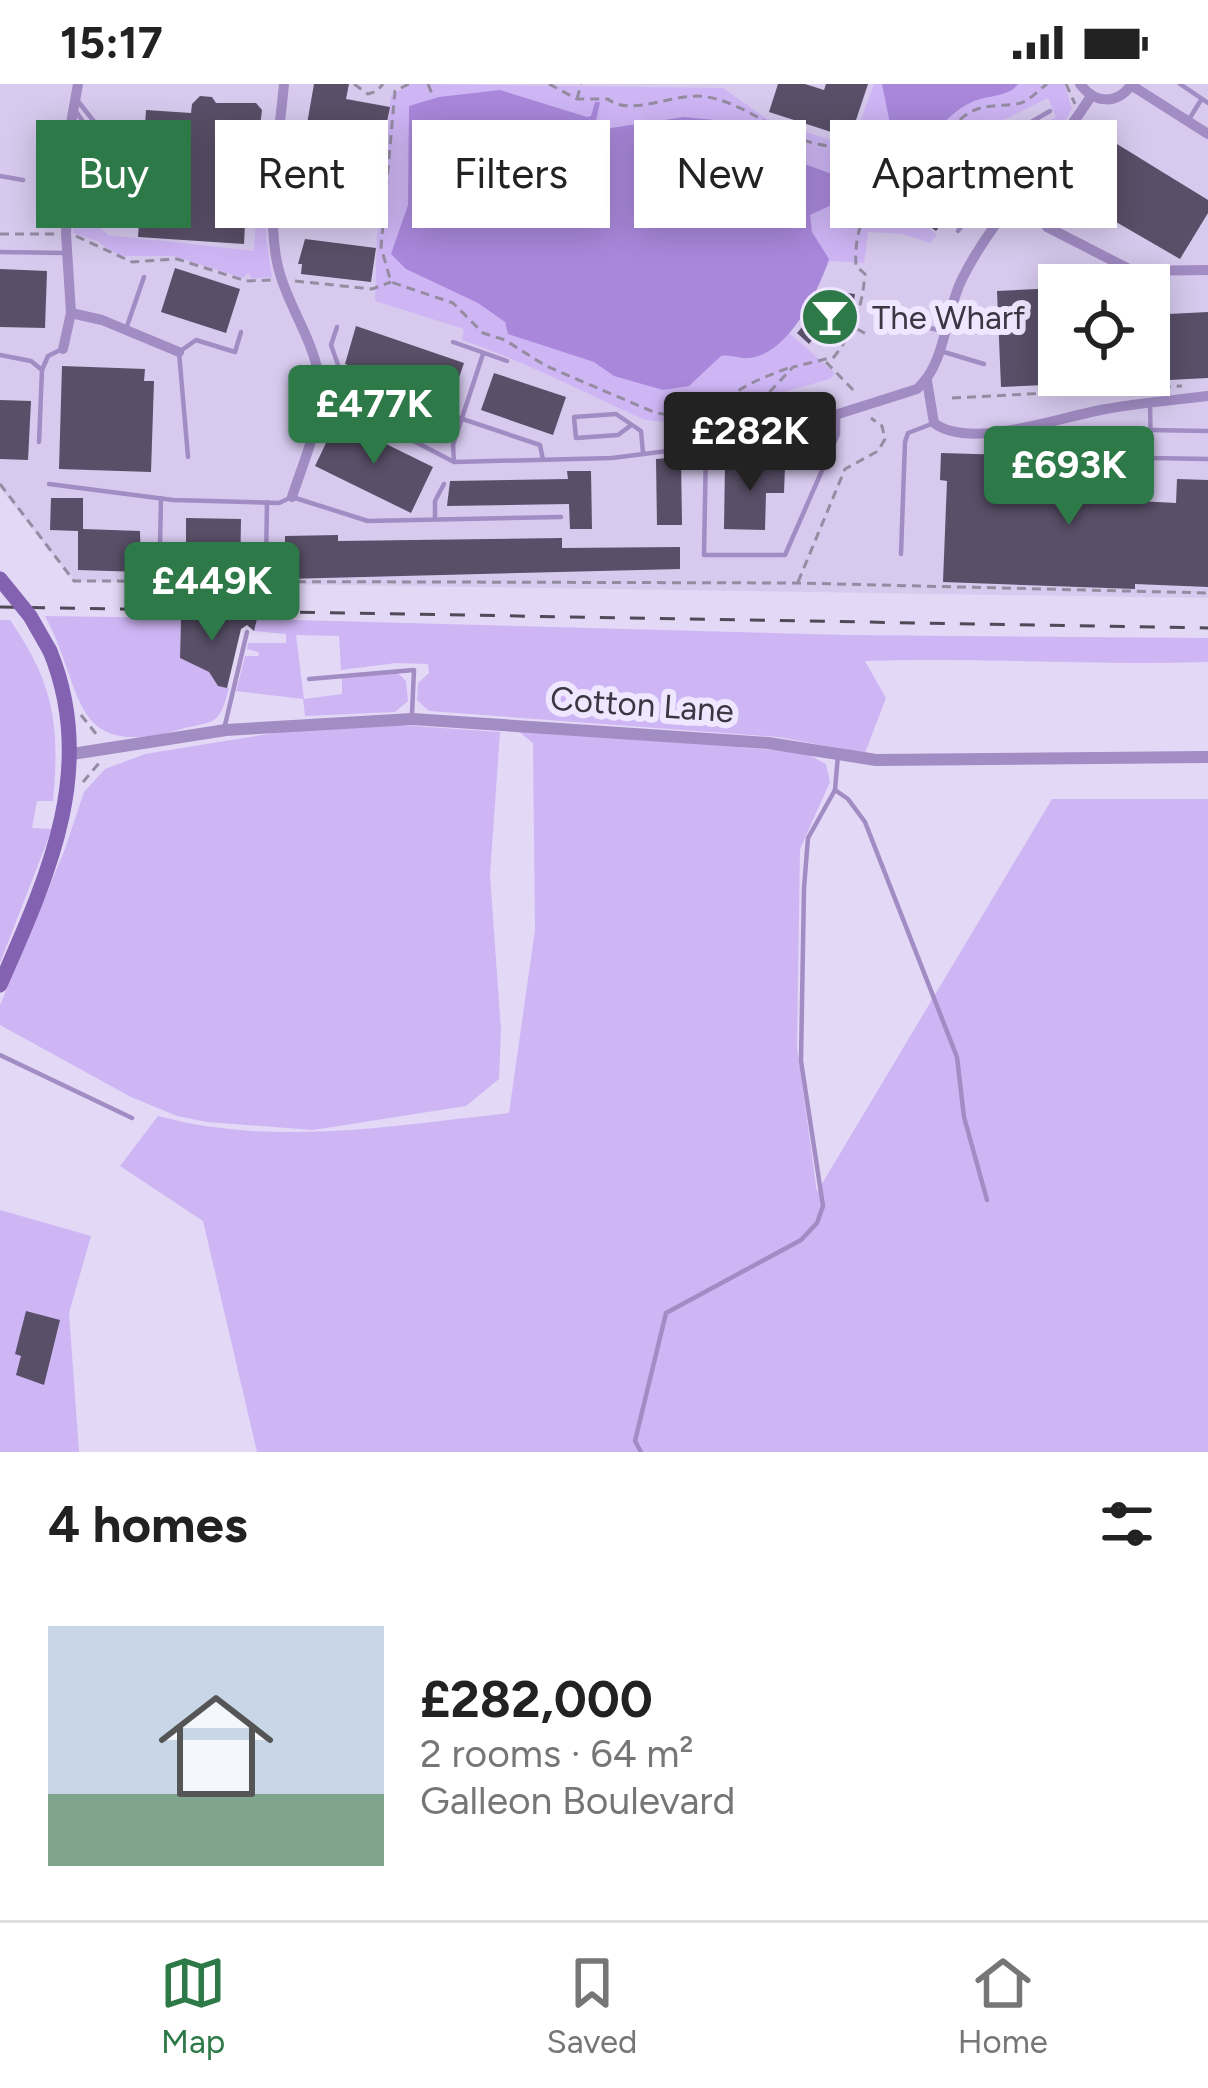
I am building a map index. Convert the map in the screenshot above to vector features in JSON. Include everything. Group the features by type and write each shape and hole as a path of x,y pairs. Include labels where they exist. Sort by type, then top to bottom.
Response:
{"main road":[{"path":"0,579 50,651 64,689 72,754 62,825 0,985"}],"street":[{"path":"284,84 274,247 280,281 314,358 320,392 292,497"},
{"path":"1080,84 1091,96 1112,100 1131,84 1208,134"},
{"path":"63,349 71,313 66,234 76,91"},
{"path":"1075,120 1091,96"},
{"path":"995,228 952,299 927,381 934,422 965,434 1208,396"},
{"path":"1049,228 1132,272 1208,270"},
{"path":"71,313 102,320 179,352"},
{"path":"691,448 741,445 916,389 927,381"},
{"name":"Cotton Lane","path":"72,754 226,730 412,719 707,738 876,760 1208,757"}],"lane":[{"path":"1180,84 1205,100 1188,121"},
{"path":"76,91 107,138 94,139 76,91"},
{"path":"1034,120 1050,111"},
{"path":"0,176 23,180"},
{"path":"0,252 66,253"},
{"path":"126,331 144,277"},
{"path":"880,317 943,331"},
{"path":"337,327 332,345 343,379 339,402 454,462 691,448"},
{"path":"188,457 179,352 196,340 235,352 241,332"},
{"path":"453,342 507,361"},
{"path":"39,442 42,370 48,356 63,349"},
{"path":"938,350 984,364"},
{"path":"454,462 453,445 483,353"},
{"path":"0,355 31,361 42,370"},
{"path":"343,379 540,445 543,460"},
{"path":"1150,404 1151,458 1208,459"},
{"path":"630,426 618,435 576,438 574,417 616,414 641,431 643,453"},
{"path":"706,448 704,555 785,554 838,434 838,414"},
{"path":"902,554 905,442 908,433 934,422"},
{"path":"1019,428 1027,453 1118,455"},
{"path":"1149,430 1208,431"},
{"path":"49,484 161,497 267,502 292,497 368,521 561,517"},
{"path":"435,520 435,501 444,484"},
{"path":"161,497 160,545 177,546"},
{"path":"266,561 267,502"},
{"path":"226,730 247,632"},
{"path":"309,679 414,670 412,719"},
{"path":"641,1452 635,1441 666,1313 801,1240 817,1223 823,1206 801,1061 804,888 808,838 835,790 838,754"},
{"path":"835,790 865,822 957,1058 964,1117 987,1200"},
{"path":"0,1055 132,1118"}],"path":[{"path":"354,84 368,94 384,84 395,91"},
{"path":"395,91 409,84"},
{"path":"428,84 432,94"},
{"path":"549,84 578,99 608,99 616,107 672,96 712,97 799,139 830,147"},
{"path":"578,99 581,84"},
{"path":"712,84 712,97"},
{"path":"959,120 990,105 1022,104 1047,84"},
{"path":"1066,84 1081,112"},
{"path":"391,282 381,248 395,91"},
{"path":"716,410 730,394 752,382 834,357 855,328 865,277 856,262 860,228"},
{"path":"0,234 66,234 89,240 119,259 177,259 246,281 304,281 372,289 391,282 453,303 482,333 605,387 646,411 724,419 742,414"},
{"path":"855,328 870,336"},
{"path":"825,361 861,400"},
{"path":"682,417 705,433 721,435 793,367"},
{"path":"952,398 1185,386"},
{"path":"687,399 716,410 724,419"},
{"path":"797,583 845,469 878,451 885,439 882,427 866,412"},
{"path":"0,484 74,581 797,583 1208,593"}],"shaded area":[{"path":"0,84 1208,84 1208,598 74,581 0,488"},
{"path":"412,84 723,88 770,120 634,120 634,228 806,228 806,132 830,140 830,228 929,228 937,235 930,243 903,234 868,232 864,263 830,261 789,333 835,373 830,379 780,393 745,416 725,437 686,438 677,426 645,420 462,340 464,329 375,301 378,228 388,228 391,95"},
{"path":"874,84 1064,84 1072,108 1066,120 1050,120 1056,117 1048,98 1003,120 861,120"},
{"path":"882,84 1018,84 1004,94 972,102 947,120 889,119"},
{"path":"500,90 587,117 595,102 600,102 596,120 412,120 412,228 610,228 610,128 634,125 634,228 806,228 806,165 830,173 830,206 810,215 812,232 829,259 818,287 801,318 777,345 749,358 721,356 689,386 663,390 614,376 594,362 508,334 505,322 478,303 406,269 391,254 408,205 409,106 439,97"},
{"path":"73,228 101,228 108,235 254,251 256,228 266,228 272,277 252,279 248,273 243,278 173,256 120,256 73,233"},
{"path":"45,616 181,618 180,658 209,672 218,686 229,688 222,710 207,723 142,737 116,735 98,727 85,712"},
{"path":"257,619 848,635 1208,638 1208,662 865,661 886,698 865,753 778,737 429,711 417,700 418,683 429,673 428,664 341,670 339,636 296,635 304,699 342,694 342,678 397,672 406,681 408,701 395,712 305,716 303,699 236,691 245,656 259,656 247,649 248,643 286,643 286,634 254,631"},
{"path":"0,620 10,620 45,685 55,749 53,801 37,801 32,828 52,829 0,963"},
{"path":"399,725 500,732 490,875 501,1030 499,1079 466,1106 313,1130 207,1122 177,1116 131,1097 0,1025 0,1005 84,792 105,769 145,754 292,730"},
{"path":"514,728 784,751 807,754 826,764 830,782 800,849 797,1047 817,1192 1052,799 1208,799 1208,1452 257,1452 203,1221 120,1166 158,1116 289,1132 509,1113 535,930 533,743"},
{"path":"0,1210 91,1236 69,1313 79,1452 0,1452"}],"building":[{"path":"314,84 349,84 346,99 390,107 387,120 308,120"},
{"path":"778,84 824,90 826,84 868,84 856,120 830,120 830,132 806,120 769,112"},
{"path":"200,96 212,97 216,103 256,103 262,110 261,120 215,120 215,228 245,228 244,244 138,237 139,228 191,228 191,120 145,120 146,110 191,113"},
{"path":"1117,144 1208,200 1208,213 1180,259 1117,223"},
{"path":"305,239 376,248 371,282 301,274 302,264 298,264"},
{"path":"175,268 240,289 226,333 161,312"},
{"path":"0,269 47,271 45,328 0,327"},
{"path":"1038,289 1038,385 1001,387 997,291"},
{"name":"The Wharf","path":"839,292 855,294 850,328 842,338 836,332 827,343 816,335 809,344 797,333 822,304 836,315"},
{"path":"1208,312 1208,378 1170,380 1170,314"},
{"path":"356,326 464,363 451,401 345,364"},
{"path":"62,366 145,369 144,381 154,381 151,472 59,469"},
{"path":"494,373 566,397 553,435 481,410"},
{"path":"0,400 31,401 28,460 0,459"},
{"path":"337,420 433,467 411,513 315,466"},
{"path":"941,453 1009,455 1009,468 1139,473 1138,501 1176,503 1177,479 1208,480 1208,587 943,582 947,481 940,480"},
{"path":"681,457 682,525 657,525 656,459"},
{"path":"725,464 785,466 784,493 766,493 765,530 724,529"},
{"path":"567,471 591,471 592,529 570,529 569,504 447,506 450,481 568,479"},
{"path":"51,498 83,498 83,529 140,531 141,572 78,570 78,531 50,530"},
{"path":"186,518 241,519 240,576 186,575"},
{"path":"338,535 338,541 562,538 562,548 680,547 680,569 285,579 285,536"},
{"path":"181,618 257,619 254,631 247,625 241,629 227,688 218,686 209,672 180,658"},
{"path":"26,1311 60,1320 44,1385 16,1375 21,1356 15,1354"}],"railway":[{"path":"0,607 1208,628"}],"place":[{"name":"The Wharf","path":"830,317"}]}
